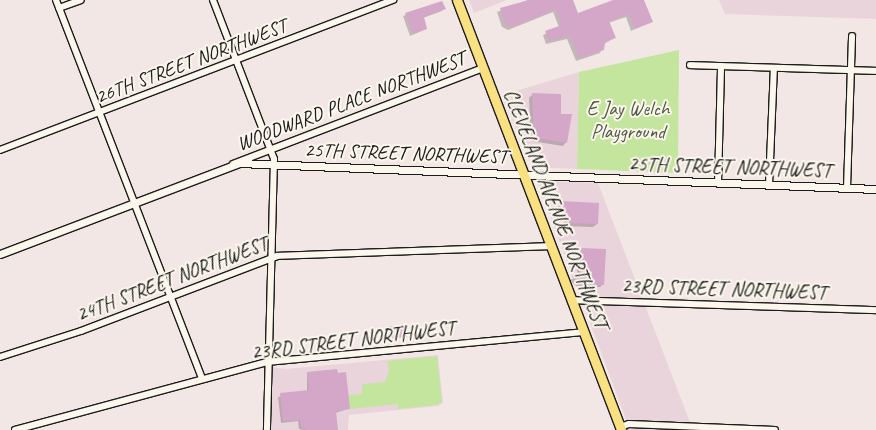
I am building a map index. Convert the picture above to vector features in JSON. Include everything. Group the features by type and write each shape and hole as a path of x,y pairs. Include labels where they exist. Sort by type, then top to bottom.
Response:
{"main road":[{"name":"CLEVELAND AVENUE NORTHWEST","path":"457,0 620,428"}],"street":[{"path":"56,0 202,379"},
{"path":"59,8 81,0"},
{"path":"213,0 271,148 274,164 272,257 267,362 267,430"},
{"name":"26TH STREET NORTHWEST","path":"0,150 393,0"},
{"path":"847,188 852,36"},
{"path":"690,65 876,71"},
{"path":"718,183 721,66"},
{"name":"WOODWARD PLACE NORTHWEST","path":"231,165 271,148 483,68"},
{"path":"769,185 774,68"},
{"name":"25TH STREET NORTHWEST","path":"0,254 231,165 274,164 524,173 876,189"},
{"name":"24TH STREET NORTHWEST","path":"0,358 170,297 272,257 550,246"},
{"name":"23RD STREET NORTHWEST","path":"571,300 876,310"},
{"name":"23RD STREET NORTHWEST","path":"15,430 267,362 583,332"},
{"path":"620,428 629,424 775,430"}],"shaded area":[{"path":"469,0 507,0 474,13"},
{"path":"719,0 876,0 876,19 725,14"},
{"path":"579,72 577,169 532,167 502,95"},
{"path":"537,181 598,183 693,430 630,430"},
{"path":"438,355 443,403 438,406 349,415 348,430 271,430 272,367 285,369"}],"green space":[{"name":"E Jay Welch Playground","path":"679,50 678,173 577,169 579,72"},
{"path":"437,356 442,402 437,405 398,409 398,404 350,409 348,395 362,394 362,384 385,382 389,370 387,361"}],"building":[{"path":"529,0 573,0 578,13 613,0 644,0 653,22 635,29 629,14 609,21 616,38 605,42 604,50 579,58 570,36 549,41 545,31 562,25 556,9 512,27 505,24 500,8"},
{"path":"442,1 446,9 424,17 427,29 413,34 405,13"},
{"path":"532,93 561,94 561,114 572,114 567,143 534,138"},
{"path":"560,201 599,203 598,224 567,223 567,213 559,212"},
{"path":"581,248 606,249 604,285 580,284 571,276 580,276"},
{"path":"406,325 407,337 386,339 385,327"},
{"path":"337,369 338,373 346,372 350,409 336,411 338,430 306,430 301,427 300,420 283,421 280,393 309,390 307,372"}]}
